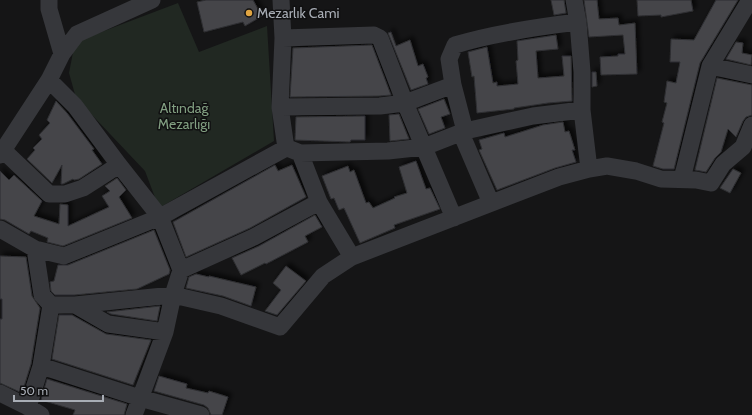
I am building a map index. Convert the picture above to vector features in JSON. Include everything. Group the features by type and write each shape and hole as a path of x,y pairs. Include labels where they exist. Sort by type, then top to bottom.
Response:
{"street":[{"path":"48,0 49,9 62,54"},
{"path":"119,165 84,188 65,194 49,194 2,153 49,80 62,54 77,34 152,0"},
{"path":"281,0 283,38 280,107 293,150 319,202 352,257"},
{"path":"574,0 578,22 582,72 582,110 590,169"},
{"path":"682,179 710,66 750,0"},
{"path":"491,203 463,132 449,59 455,45 482,37 544,26 578,22"},
{"path":"283,38 374,35 380,38 405,104 454,218"},
{"path":"710,66 752,75"},
{"path":"49,80 74,106 160,217 181,270 173,295 165,332 134,415"},
{"path":"280,107 380,106 405,104 453,85"},
{"path":"0,229 35,249 64,256 160,217 293,150 388,152 424,147 463,132 533,116 582,110"},
{"path":"35,249 42,295 51,305 75,305 173,295 221,306 280,327 323,276 352,257 559,177 607,166 636,171 661,179 696,180 711,183 723,164 748,149 752,125"},
{"path":"181,270 254,237 319,202"},
{"path":"0,393 34,411 51,305"},
{"path":"75,305 108,324 165,332"},
{"path":"41,366 140,398 200,415"}],"green space":[{"name":"Altındağ Mezarlığı","path":"178,3 199,52 267,26 274,141 159,208 145,171 76,98 69,73 75,42"}],"building":[{"path":"206,0 253,0 262,16 245,26 243,22 204,32 197,2"},
{"path":"551,0 564,0 566,13 554,15"},
{"path":"584,0 597,0 599,19 618,18 619,25 635,23 637,74 601,75 600,57 625,54 623,35 589,37"},
{"path":"637,0 691,0 693,11 661,17 661,15 638,16"},
{"path":"716,0 738,0 700,63 674,169 663,169 653,166 664,123 662,122 667,103 664,102 667,81 676,83 680,62 670,62 671,39 694,40"},
{"path":"391,32 396,46 410,40 418,66 423,64 428,77 426,78 428,84 411,90 388,33"},
{"path":"556,35 558,49 536,51 538,78 564,76 562,56 571,56 572,101 477,113 474,76 472,77 468,52 487,47 493,83 497,82 497,86 518,84 516,61 518,60 517,41"},
{"path":"736,42 743,43 742,53 752,55 751,65 726,59"},
{"path":"372,45 391,95 290,97 293,48"},
{"path":"592,72 596,72 597,86 592,87"},
{"path":"717,78 752,85 752,115 746,117 743,121 736,137 728,129 721,152 706,172 695,170"},
{"path":"444,99 450,114 441,117 445,128 429,134 418,109"},
{"path":"56,101 94,149 92,150 102,164 79,179 73,179 63,184 61,184 62,165 52,183 27,159 35,150 33,148 42,139 39,135 50,123 47,120"},
{"path":"399,114 409,139 390,141 389,115"},
{"path":"365,116 365,140 351,140 350,142 295,140 296,117"},
{"path":"563,122 565,132 569,131 575,150 572,150 576,162 555,168 497,190 479,150 482,149 479,140 504,133 505,137 543,125"},
{"path":"416,161 426,189 430,188 440,209 394,225 395,228 360,243 344,208 339,210 334,198 331,199 322,176 348,166 350,172 354,170 366,203 369,202 373,208 395,198 394,197 407,193 399,167"},
{"path":"275,165 278,171 292,165 306,197 250,228 186,257 173,222"},
{"path":"733,169 741,173 730,193 720,188"},
{"path":"0,171 9,180 14,175 42,201 34,216 59,224 60,204 68,205 68,226 109,207 102,196 110,191 105,186 117,178 126,190 119,197 132,218 63,246 47,242 48,238 31,231 29,234 5,220 0,219"},
{"path":"315,215 322,227 305,236 308,242 241,275 232,258 259,246"},
{"path":"154,230 170,270 169,274 137,289 74,295 55,295 51,291 50,282 54,281 58,265 68,265"},
{"path":"0,256 26,257 32,296 40,308 31,364 22,393 0,383 0,319 2,319 2,299 0,299"},
{"path":"286,266 306,281 277,315 265,311 281,290 273,283"},
{"path":"196,274 256,287 251,306 223,296 186,288 189,277"},
{"path":"160,306 157,321 111,314 107,312"},
{"path":"59,315 72,315 106,334 151,340 133,385 52,359"},
{"path":"159,376 187,384 186,388 208,393 209,391 228,397 222,415 211,415 208,408 204,405 154,391"},
{"path":"47,379 127,404 124,415 73,415 75,410 41,400"}],"place":[{"name":"Mezarlık Cami","path":"249,13"}]}
